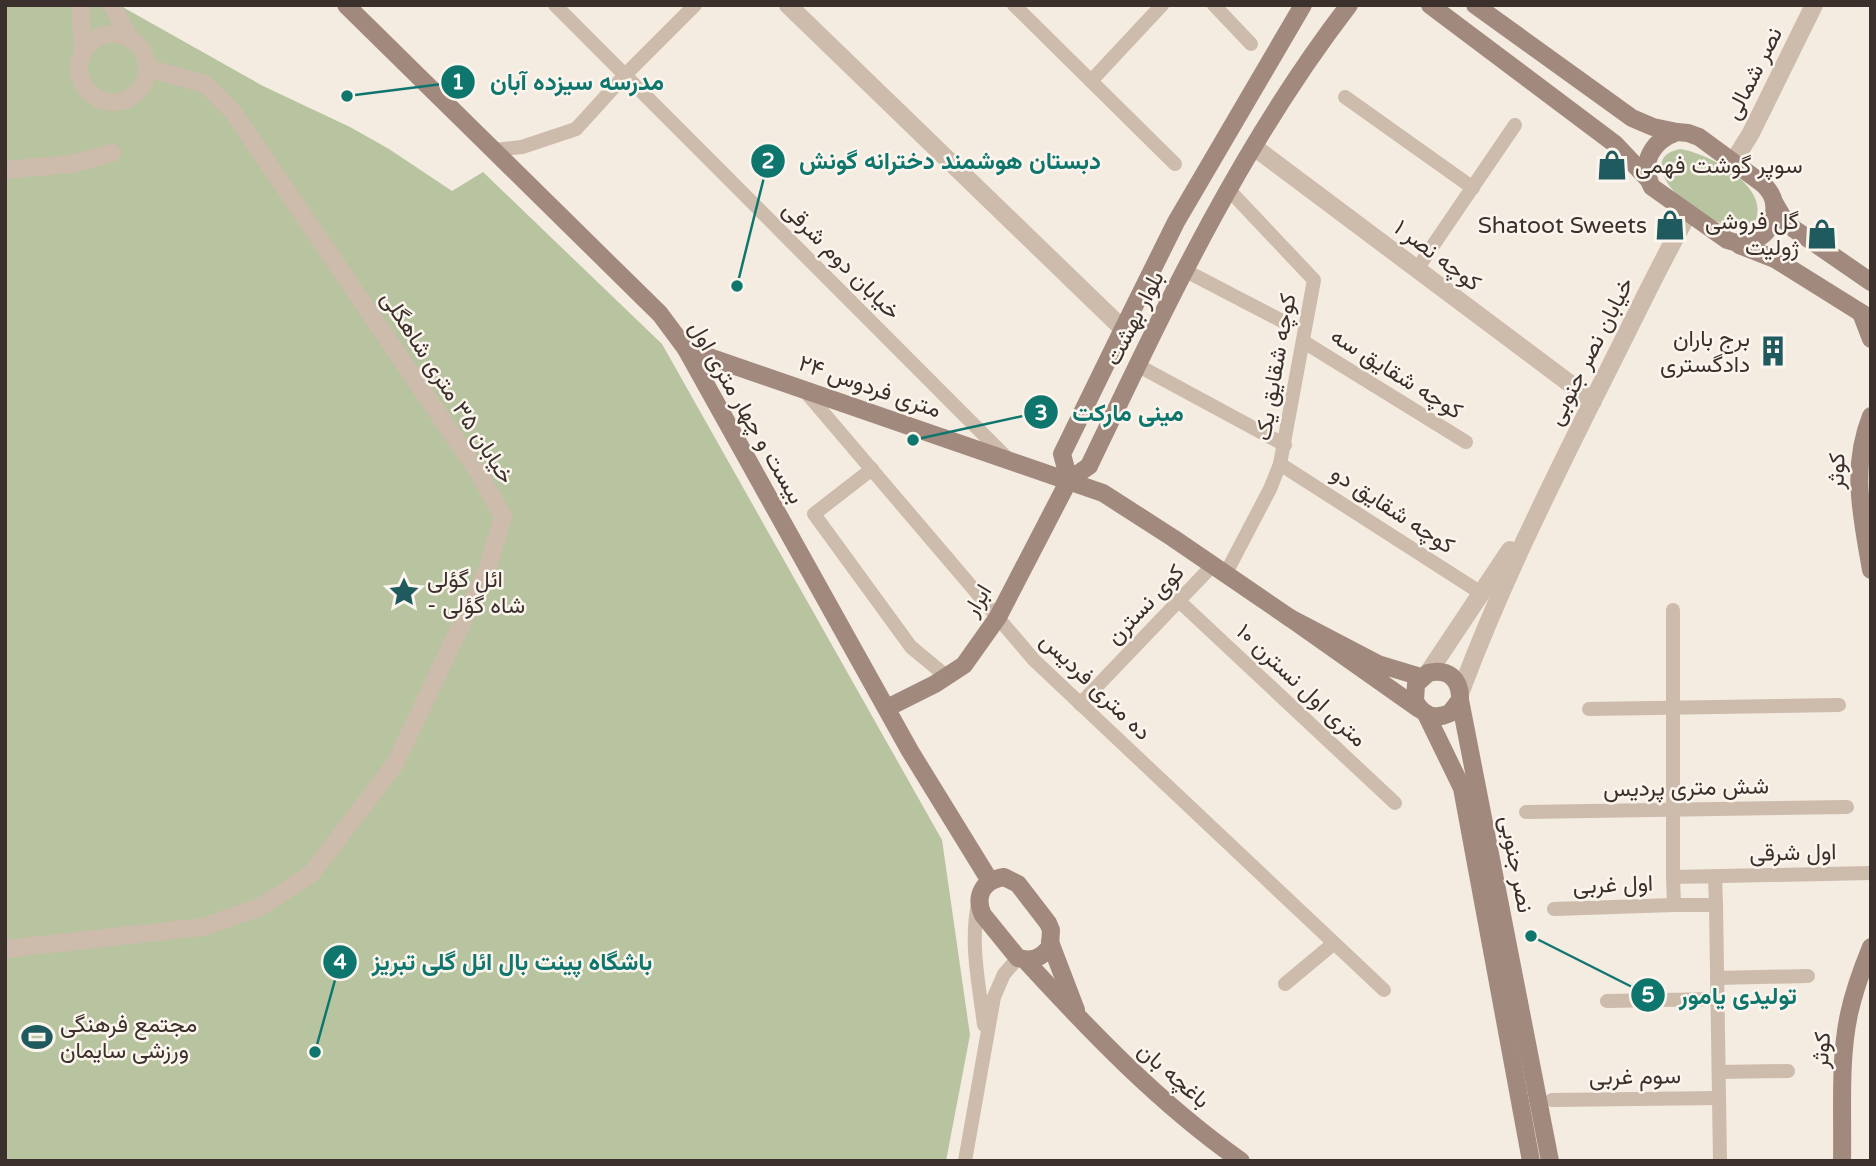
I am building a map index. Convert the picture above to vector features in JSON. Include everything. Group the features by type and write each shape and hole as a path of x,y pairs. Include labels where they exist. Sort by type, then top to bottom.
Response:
{"main road":[{"name":"بیست و چهار متری اول","path":"346,5 660,314 686,349 887,708 990,880"},
{"name":"بلوار بهشت","path":"1303,5 1176,222 1123,329 1062,454 1069,480 1089,466 1137,365 1229,190 1315,50 1349,5"},
{"path":"1430,5 1615,144 1660,194 1688,214 1727,240 1775,259 1866,316 1871,339"},
{"path":"1475,5 1632,118 1653,127 1688,133 1699,138 1763,184 1785,220 1794,229 1868,278"},
{"path":"1648,179 1646,167 1649,155 1665,136 1677,132"},
{"path":"1739,245 1751,243 1769,228 1774,217 1774,202"},
{"name":"۲۴ متری فردوس","path":"686,349 1103,493 1219,569 1422,712"},
{"name":"کوثر","path":"1870,562 1860,505 1866,458 1862,438 1871,416"},
{"name":"ابرار","path":"887,708 964,665 998,617 1069,480"},
{"name":"۲۴ متری فردوس","path":"1290,618 1378,664 1424,675"},
{"path":"1445,672 1458,683 1460,695 1450,713 1434,717 1422,712 1414,693 1424,675 1445,672"},
{"name":"نصر جنوبی","path":"1460,695 1550,1161"},
{"name":"نصر جنوبی","path":"1422,712 1462,788 1531,1161"},
{"path":"979,900 981,891 990,880 1004,877 1017,884 1048,923 1051,930 1050,943 1045,953 1038,958 1022,959"},
{"name":"باغچه بان","path":"979,900 983,915 1122,1063 1211,1140 1241,1161"},
{"path":"1050,943 1079,1020"},
{"name":"کوثر","path":"1842,1161 1844,1059 1849,1017 1859,976 1871,947"}],"street":[{"path":"80,5 83,50 79,71 81,80 94,96 103,100 124,100 133,95 145,79 147,68 145,57 130,39 113,5"},
{"name":"خیابان دوم شرقی","path":"555,5 1008,459"},
{"path":"494,150 522,147 576,130 626,74 695,5"},
{"path":"788,5 1123,329"},
{"path":"1014,5 1175,164"},
{"path":"1091,81 1162,5"},
{"path":"1214,5 1251,44"},
{"name":"نصر شمالی","path":"1733,162 1751,133 1814,5"},
{"path":"83,50 90,42 110,34 130,39"},
{"name":"خیابان ۳۵ متری شاهگلی","path":"5,949 203,927 260,908 311,874 395,764 487,570 503,517 473,464 233,113 205,84 147,68"},
{"path":"1345,97 1472,188"},
{"path":"1417,269 1515,125"},
{"name":"کوچه نصر ۱","path":"1254,147 1593,401"},
{"path":"5,170 71,163 111,153"},
{"name":"کوچه شقایق یک","path":"1219,569 1270,489 1280,464 1314,280 1229,190"},
{"name":"خیابان نصر جنوبی","path":"1460,695 1485,625 1537,510 1663,258 1688,214"},
{"path":"1186,271 1284,322"},
{"name":"کوچه شقایق سه","path":"1304,342 1466,442"},
{"path":"1137,365 1285,444"},
{"name":"ده متری فردیس","path":"804,389 1034,660 1384,990"},
{"name":"کوچه شقایق دو","path":"1280,464 1481,593"},
{"path":"872,469 814,514 911,647 946,676"},
{"name":"خیابان نصر جنوبی","path":"1424,675 1537,510"},
{"name":"کوی نسترن","path":"1080,704 1178,601 1219,569"},
{"name":"۱۰ متری اول نسترن","path":"1178,601 1395,803"},
{"path":"1673,610 1674,905"},
{"path":"1589,709 1839,705"},
{"name":"شش متری پردیس","path":"1526,811 1847,807"},
{"name":"اول شرقی","path":"1673,877 1871,873"},
{"path":"1715,876 1720,1161"},
{"path":"979,900 974,942 985,1040"},
{"name":"اول غربی","path":"1554,909 1716,905"},
{"path":"1285,984 1333,944"},
{"path":"965,1161 994,997 1004,974 1022,959"},
{"path":"1717,978 1808,976"},
{"path":"1607,1001 1717,999"},
{"path":"1718,1072 1788,1071"},
{"name":"سوم غربی","path":"1552,1100 1719,1098"}],"green space":[{"name":"ائل گؤلی - شاه گؤلی","path":"5,5 119,5 263,86 350,127 452,191 483,172 662,344 942,840 970,1035 946,1161 5,1161"},
{"path":"1680,149 1720,164 1746,184 1758,209 1755,222 1739,227 1720,223 1700,213 1682,199 1668,184 1661,169 1665,157"}],"place":[{"name":"مدرسه سیزده آبان","path":"347,96"},
{"name":"سوپر گوشت فهمی","path":"1612,165"},
{"name":"Shatoot Sweets","path":"1670,225"},
{"name":"گل فروشی ژولیت","path":"1822,234"},
{"name":"دبستان هوشمند دخترانه گونش","path":"737,286"},
{"name":"برج باران دادگستری","path":"1773,351"},
{"name":"مینی مارکت","path":"913,440"},
{"name":"ائل گؤلی - شاه گؤلی","path":"404,592"},
{"name":"تولیدی یامور","path":"1531,936"},
{"name":"مجتمع فرهنگی ورزشی سایمان","path":"37,1037"},
{"name":"باشگاه پینت بال ائل گلی تبریز","path":"315,1052"}]}
